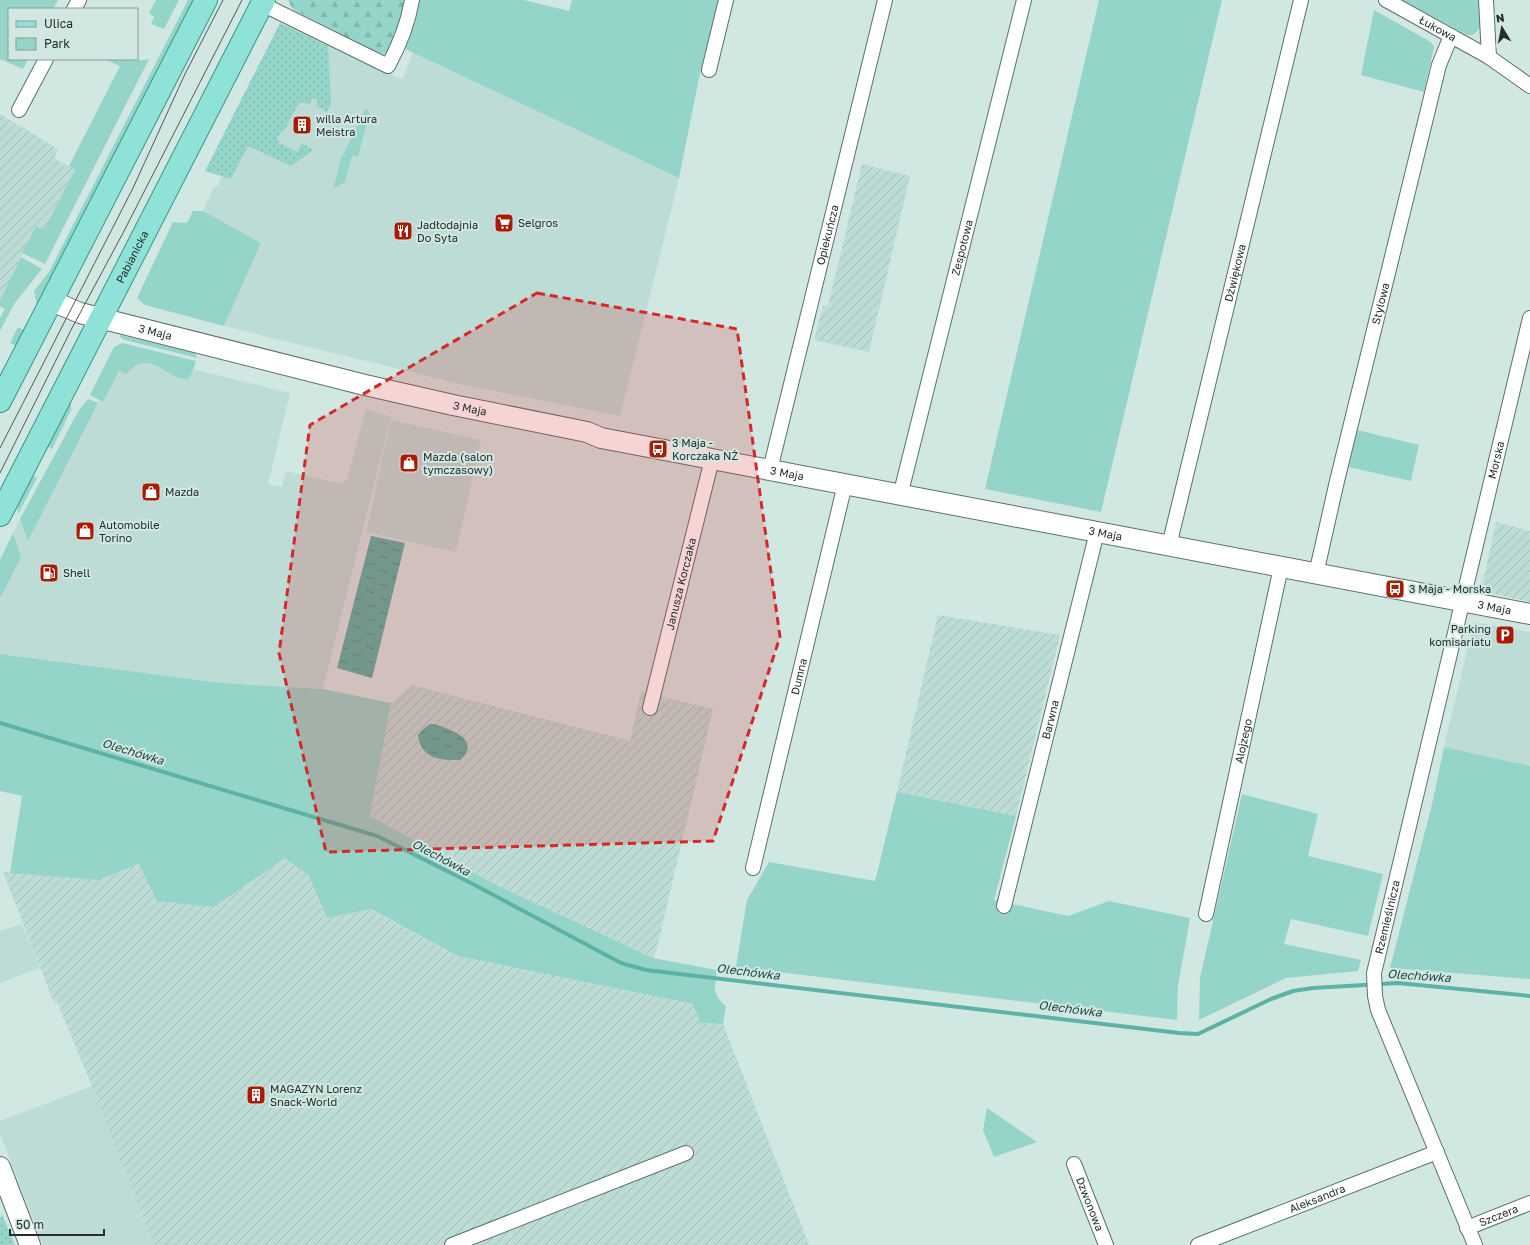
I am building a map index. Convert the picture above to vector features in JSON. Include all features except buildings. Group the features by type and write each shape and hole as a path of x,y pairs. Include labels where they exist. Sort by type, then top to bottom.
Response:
{"main road":[{"path":"0,401 206,0"},
{"name":"Pabianicka","path":"0,515 263,2"}],"street":[{"path":"263,2 388,66 408,17 412,0"},
{"path":"709,70 726,0"},
{"name":"Opiekuńcza","path":"770,470 885,0"},
{"name":"Zespołowa","path":"900,496 1024,0"},
{"name":"Dźwiękowa","path":"1169,546 1301,0"},
{"name":"Łukowa","path":"1386,0 1489,57 1530,86"},
{"path":"1486,0 1489,57"},
{"name":"Stylowa","path":"1316,574 1337,481 1439,65 1451,36"},
{"path":"19,110 45,60"},
{"name":"3 Maja","path":"52,301 75,312 365,385 439,402 586,432 601,438 845,484 900,496 1530,614"},
{"name":"Morska","path":"1463,602 1530,318"},
{"name":"Janusza Korczaka","path":"650,708 712,459"},
{"name":"Dumna","path":"753,868 845,484"},
{"name":"Barwna","path":"1004,906 1097,532"},
{"name":"Alojzego","path":"1206,914 1281,567"},
{"name":"Rzemieślnicza","path":"1463,602 1374,972 1375,996 1378,1010 1475,1245"},
{"name":"Aleksandra","path":"1198,1245 1436,1152"},
{"path":"452,1245 686,1153"},
{"name":"Dzwonowa","path":"1074,1164 1106,1245"},
{"path":"0,1167 30,1245"},
{"name":"Szczera","path":"1467,1228 1530,1202"}],"highlighted area":[{"path":"537,293 737,329 780,637 713,841 326,852 279,653 310,425"}],"shaded area":[{"path":"280,23 368,65 402,79 413,53 679,178 620,416 464,385 224,326 261,243 203,211 215,186 218,186"},
{"path":"0,114 58,149 54,158 75,170 44,229 36,226 0,300"},
{"path":"862,164 910,176 869,352 814,340 823,306 828,306"},
{"path":"124,352 290,393 268,484 282,487 286,471 343,484 344,480 347,480 366,409 391,417 323,689 221,683 0,654 0,560 20,519 28,541"},
{"path":"391,420 481,440 456,552 366,532"},
{"path":"1496,522 1530,531 1530,602 1481,591"},
{"path":"938,615 1060,635 1016,816 897,792"},
{"path":"1474,622 1530,632 1530,766 1444,747"},
{"path":"412,685 630,741 641,692 713,709 656,952 653,958 496,885 370,816 391,703"},
{"path":"285,858 309,876 327,918 370,909 458,956 693,1004 700,1023 723,1024 809,1245 153,1245 92,1086 57,1002 54,1003 3,872 97,880 139,864 214,907"},
{"path":"22,924 40,968 0,983 0,931"},
{"path":"92,1086 153,1245 43,1245 0,1133 0,1121"}],"green space":[{"path":"0,0 58,0 54,8 8,8 8,60 28,60 23,69 0,59"},
{"path":"156,0 179,0 164,29 151,24 154,17 149,13"},
{"path":"188,0 193,0 37,305 34,291 49,272"},
{"path":"288,0 408,0 402,20 390,48 386,53 380,54 294,10"},
{"path":"418,0 524,0 569,11 572,0 719,0 699,78 679,178 403,48"},
{"path":"1099,0 1222,0 1101,512 985,489"},
{"path":"1402,0 1479,0 1481,20 1479,29 1472,35 1467,35"},
{"path":"1374,10 1431,42 1434,47 1424,92 1361,75"},
{"path":"280,23 328,46 331,103 327,112 316,106 318,101 313,98 309,105 302,102 299,103 284,131 282,130 277,138 279,143 297,152 302,143 313,150 291,166 248,146 231,179 205,171"},
{"path":"149,59 45,264 22,253 36,226 44,229 75,170 69,166 120,66 106,60"},
{"path":"367,109 369,114 358,157 352,156 345,182 335,188 334,186 341,159 365,110"},
{"path":"193,211 203,211 261,243 224,326 145,305 137,298 173,222 187,223"},
{"path":"21,257 42,269 14,304 0,331 0,318 5,309 0,306 0,300"},
{"path":"18,327 24,330 16,346 10,343"},
{"path":"120,335 195,353 197,358 125,340 120,337"},
{"path":"122,343 196,361 192,373 189,378 183,379 152,364 139,364 133,367 126,374 119,371 103,402 90,395 114,347"},
{"path":"71,397 71,410 52,449 46,446"},
{"path":"88,399 98,403 28,541 20,519 79,410"},
{"path":"1357,430 1419,445 1411,481 1349,467"},
{"path":"31,475 37,478 18,514 17,503"},
{"path":"13,533 21,557 0,598 0,560"},
{"path":"0,654 221,683 323,689 391,703 370,816 496,885 653,958 717,970 715,986 716,994 726,1006 723,1024 700,1023 693,1004 458,956 371,909 327,918 309,876 285,858 214,907 157,901 139,864 98,880 10,873 22,796 0,791"},
{"path":"1444,747 1530,766 1530,979 1390,968 1433,800"},
{"path":"897,792 1016,816 994,900 1068,916 1109,901 1190,918 1178,986 1177,1020 736,967 747,900 769,862 875,881"},
{"path":"1242,794 1318,814 1308,856 1383,874 1368,936 1291,919 1284,944 1361,960 1358,971 1286,978 1199,1020 1200,978"},
{"path":"987,1108 1037,1142 994,1157 983,1130"},
{"path":"2,1214 15,1245 0,1245 0,1219"}],"water":[{"path":"371,536 405,543 372,678 337,668"},
{"path":"430,724 454,731 463,737 468,745 465,755 460,760 439,758 427,753 423,749 418,735"}],"waterway":[{"name":"Olechówka","path":"0,723 377,836 469,882 621,963 646,970 1198,1034 1271,999 1293,991 1313,988 1398,983 1530,996"}],"tram line":[{"path":"0,448 133,188 185,74 223,0"},
{"path":"0,473 71,330 123,233 242,0"}],"place":[{"name":"willa Artura Meistra","path":"302,125"},
{"name":"Selgros","path":"504,223"},
{"name":"Jadłodajnia Do Syta","path":"403,231"},
{"name":"3 Maja - Korczaka NŻ","path":"658,449"},
{"name":"Mazda (salon tymczasowy)","path":"409,463"},
{"name":"Mazda","path":"151,492"},
{"name":"Automobile Torino","path":"85,531"},
{"name":"Shell","path":"49,573"},
{"name":"3 Maja - Morska","path":"1395,589"},
{"name":"Parking komisariatu","path":"1505,635"},
{"name":"MAGAZYN Lorenz Snack-World","path":"256,1095"}]}
